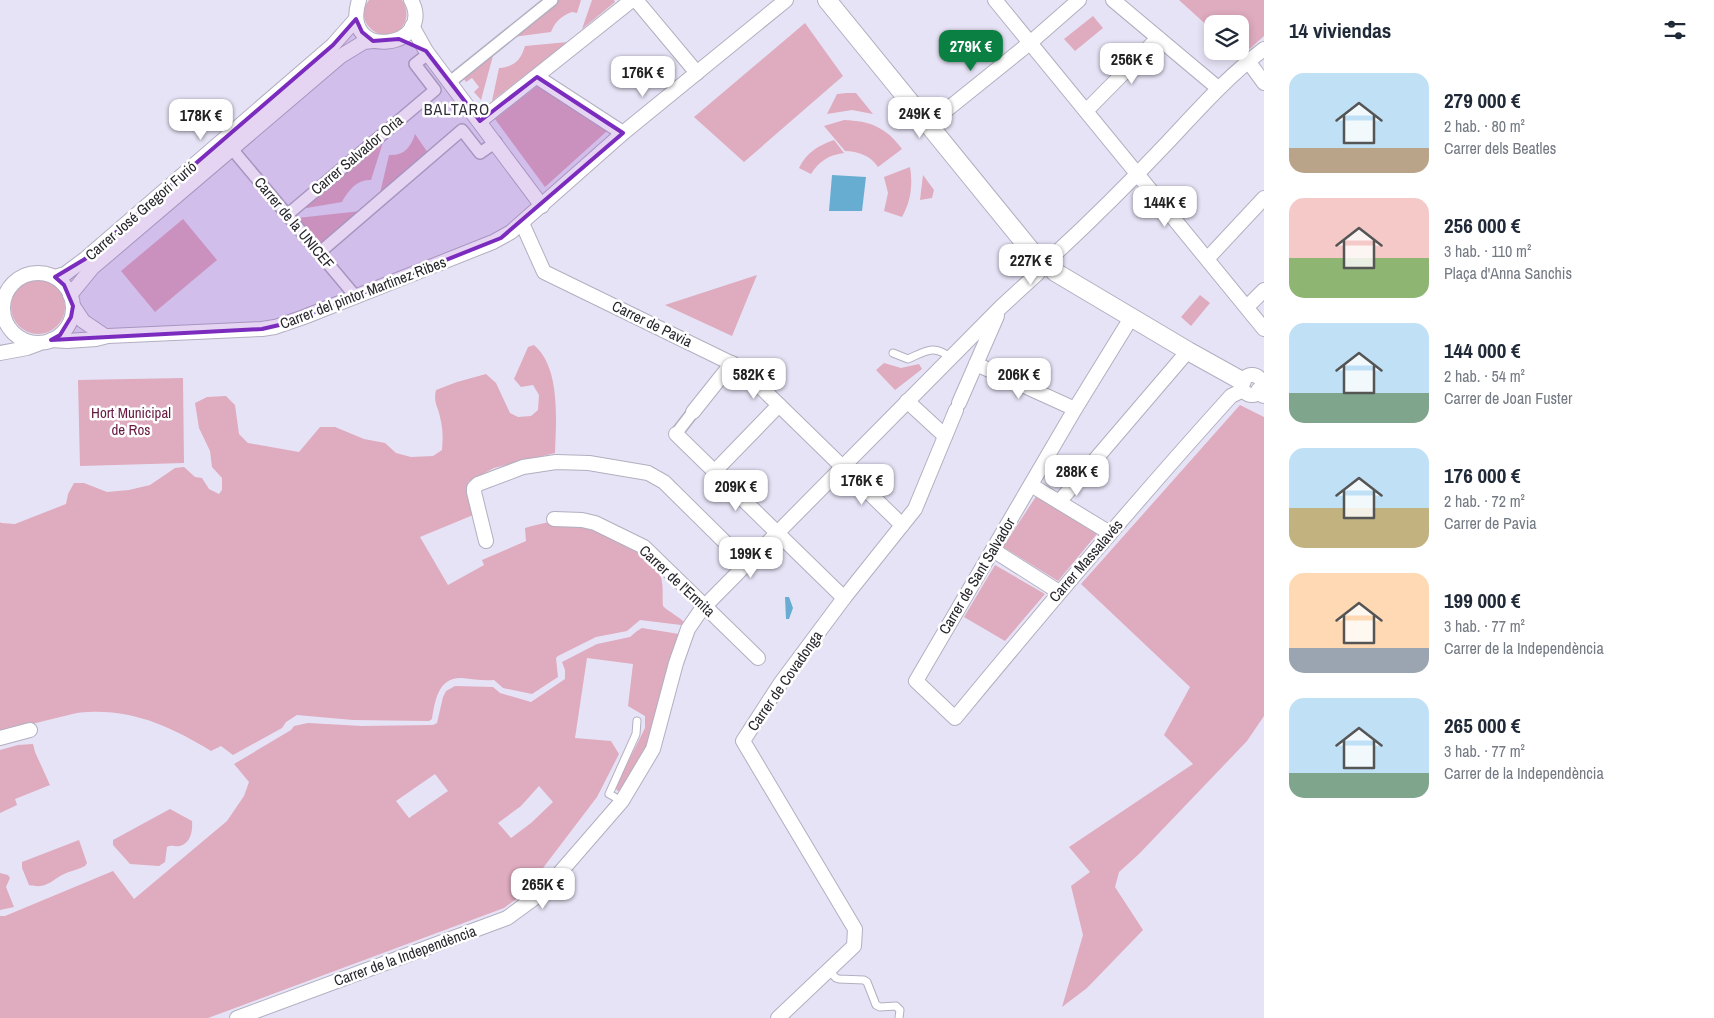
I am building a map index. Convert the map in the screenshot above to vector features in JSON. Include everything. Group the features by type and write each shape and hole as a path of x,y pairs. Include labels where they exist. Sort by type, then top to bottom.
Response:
{"street":[{"path":"359,0 356,9 356,19 362,32 373,40 386,43 407,34 415,9"},
{"path":"450,82 552,0"},
{"path":"480,121 632,0"},
{"path":"636,0 697,73"},
{"name":"Carrer del pintor Martinez Ribes","path":"46,342 96,339 105,336 275,327 493,242 511,232 623,133 786,0"},
{"path":"827,0 1046,265 1188,351 1255,385"},
{"path":"996,0 1264,329"},
{"path":"929,124 1031,42 1079,0"},
{"path":"1113,0 1218,88"},
{"path":"415,9 427,52 542,206"},
{"name":"Carrer José Gregori Furió","path":"55,277 65,274 92,253 334,45 356,19"},
{"path":"1086,111 1158,38"},
{"path":"399,39 427,52"},
{"name":"Carrer José Gregori Furió","path":"72,300 92,268 341,56 364,42 373,40"},
{"name":"Carrer de la Independència","path":"237,1018 507,918 544,891 622,801 653,749 676,663 688,629 706,606 746,563 907,401 1138,173 1218,88 1264,49"},
{"name":"Carrer Salvador Oria","path":"287,215 435,90 415,64 427,52"},
{"path":"1248,61 1264,84"},
{"path":"537,77 623,133"},
{"path":"319,253 462,130 480,153 496,142"},
{"name":"Carrer de la UNICEF","path":"232,149 356,297"},
{"path":"1208,258 1264,198"},
{"name":"Carrer de Pavia","path":"522,222 544,272 732,362 748,374 902,525"},
{"path":"46,342 29,342 18,338 10,330 1,312 4,296 10,285 31,273 44,273 55,277 64,285 83,321 105,336"},
{"path":"1247,307 1264,290"},
{"path":"0,352 27,348 60,335 67,328 72,317 72,300"},
{"name":"Carrer de Covadonga","path":"778,1018 854,946 855,929 743,741 780,684 914,509 1001,307"},
{"name":"Carrer de Sant Salvador","path":"955,718 916,681 1075,409 1132,318"},
{"path":"1059,502 1188,351"},
{"path":"732,362 676,434 844,598"},
{"path":"976,364 1075,409"},
{"name":"Carrer Massalavés","path":"955,718 1059,592 1231,396 1255,385"},
{"path":"907,401 946,436"},
{"path":"715,471 780,405"},
{"path":"486,541 474,488 482,482 523,467 547,462 578,462 648,473 664,482 746,563"},
{"path":"1030,485 1110,533"},
{"name":"Carrer de l'Ermita","path":"554,519 582,520 595,523 644,547 758,658"},
{"path":"993,550 1059,592"},
{"path":"0,738 30,730"}],"lane":[{"path":"893,354 908,358 931,349 942,350 951,358"},
{"path":"622,801 609,794 636,734 637,721"},
{"path":"828,970 836,978 864,980 867,982 876,1005 880,1007 896,1006 900,1010 899,1018"}],"highlighted area":[{"path":"356,19 362,32 373,41 399,39 426,51 480,121 537,77 623,133 501,238 288,323 262,329 51,340 60,335 71,317 73,306 64,285 55,277 85,259 333,45"}],"green space":[{"path":"369,0 402,0 406,16 405,22 399,30 383,35 375,32 368,26 364,18 364,10"},
{"path":"559,0 581,0 577,13 572,12 562,17 554,25 551,32 513,37"},
{"path":"592,0 614,0 615,2 582,29"},
{"path":"1179,0 1264,0 1264,36 1249,50 1249,15 1204,15 1204,23"},
{"path":"1093,16 1103,28 1075,51 1064,39"},
{"path":"805,23 843,76 744,162 694,117"},
{"path":"568,42 492,101 499,68 516,62 525,46"},
{"path":"494,52 481,100 474,92 479,87 472,78 466,82 462,76"},
{"path":"537,86 607,131 545,187 495,119"},
{"path":"856,93 873,114 852,110 827,114 837,94"},
{"path":"844,120 870,124 883,130 902,149 878,167 864,155 845,151 824,126"},
{"path":"415,134 428,153 380,193 389,155 399,154 406,150"},
{"path":"385,136 371,180 361,181 357,184 350,190 342,202 301,209"},
{"path":"834,140 844,153 825,159 811,174 799,168 805,158 814,150"},
{"path":"910,167 910,193 902,217 884,211 888,193 884,177"},
{"path":"923,175 934,190 932,198 920,200"},
{"path":"361,211 320,245 297,218"},
{"path":"183,219 217,260 155,312 121,271"},
{"path":"757,275 732,336 665,305"},
{"path":"38,280 48,282 57,288 63,297 65,307 63,317 57,326 48,332 38,334 28,332 19,326 13,317 11,307 13,297 19,288 28,282"},
{"path":"1200,295 1210,303 1191,326 1181,317"},
{"path":"534,345 543,355 553,381 556,411 555,453 494,468 468,482 478,513 420,537 448,585 484,565 482,560 526,541 525,528 560,521 575,521 592,525 626,542 646,558 660,575 663,606 684,622 681,625 640,620 627,631 596,637 558,656 556,658 558,677 532,694 503,688 494,680 454,679 448,681 439,691 432,719 429,721 353,720 297,715 286,722 282,728 233,755 221,746 211,751 183,735 153,722 138,717 106,712 84,712 0,732 0,522 15,524 66,504 68,494 74,483 84,483 107,492 129,490 150,485 175,468 184,467 195,477 202,478 209,489 219,494 222,490 222,478 212,467 210,451 199,428 195,403 207,397 226,396 235,405 239,434 248,443 299,452 320,427 335,427 364,439 385,443 396,453 411,457 433,456 442,450 443,441 441,421 435,401 436,390 486,374 496,383 510,413 518,417 531,416 538,410 539,395 533,385 521,387 514,379 528,347"},
{"path":"884,363 901,368 919,364 922,369 895,390 876,370"},
{"name":"Hort Municipal de Ros","path":"183,378 184,463 80,466 78,380"},
{"path":"1240,405 1264,417 1264,716 1247,741 1139,854 1119,872 1115,887 1143,930 1087,988 1062,1007 1083,935 1071,886 1090,872 1069,847 1193,764 1164,735 1190,687 1081,584"},
{"path":"1037,495 1097,534 1058,581 1003,547"},
{"path":"995,565 1045,594 1005,641 964,617"},
{"path":"642,628 679,634 646,749 623,790 618,791 615,788 645,728 645,716 628,706 633,664 587,658 575,738 611,741 619,754 597,797 543,868 549,875 504,908 208,1018 0,1018 0,916 5,916 113,871 134,899 227,821 244,796 249,782 234,764 291,730 294,726 308,723 362,726 433,725 437,723 446,691 455,686 493,687 500,693 531,702 565,679 565,670 562,662 597,644 630,637","holes":["435,774 448,791 409,818 396,801","539,786 553,802 531,823 511,838 498,823 521,806"]},
{"path":"33,744 50,785 15,799 17,805 0,813 0,750 18,745"},
{"path":"170,809 192,821 192,832 187,842 180,846 167,847 165,862 159,866 130,864 113,845 113,840"},
{"path":"79,840 87,863 85,866 43,885 29,885 22,868 22,862"},
{"path":"0,873 8,875 10,878 6,887 14,907 0,910"}],"water":[{"path":"832,175 866,177 862,211 829,211"},
{"path":"785,597 789,597 793,608 789,619 786,619"}],"district":[{"name":"BALTARO","path":"457,109"}]}
